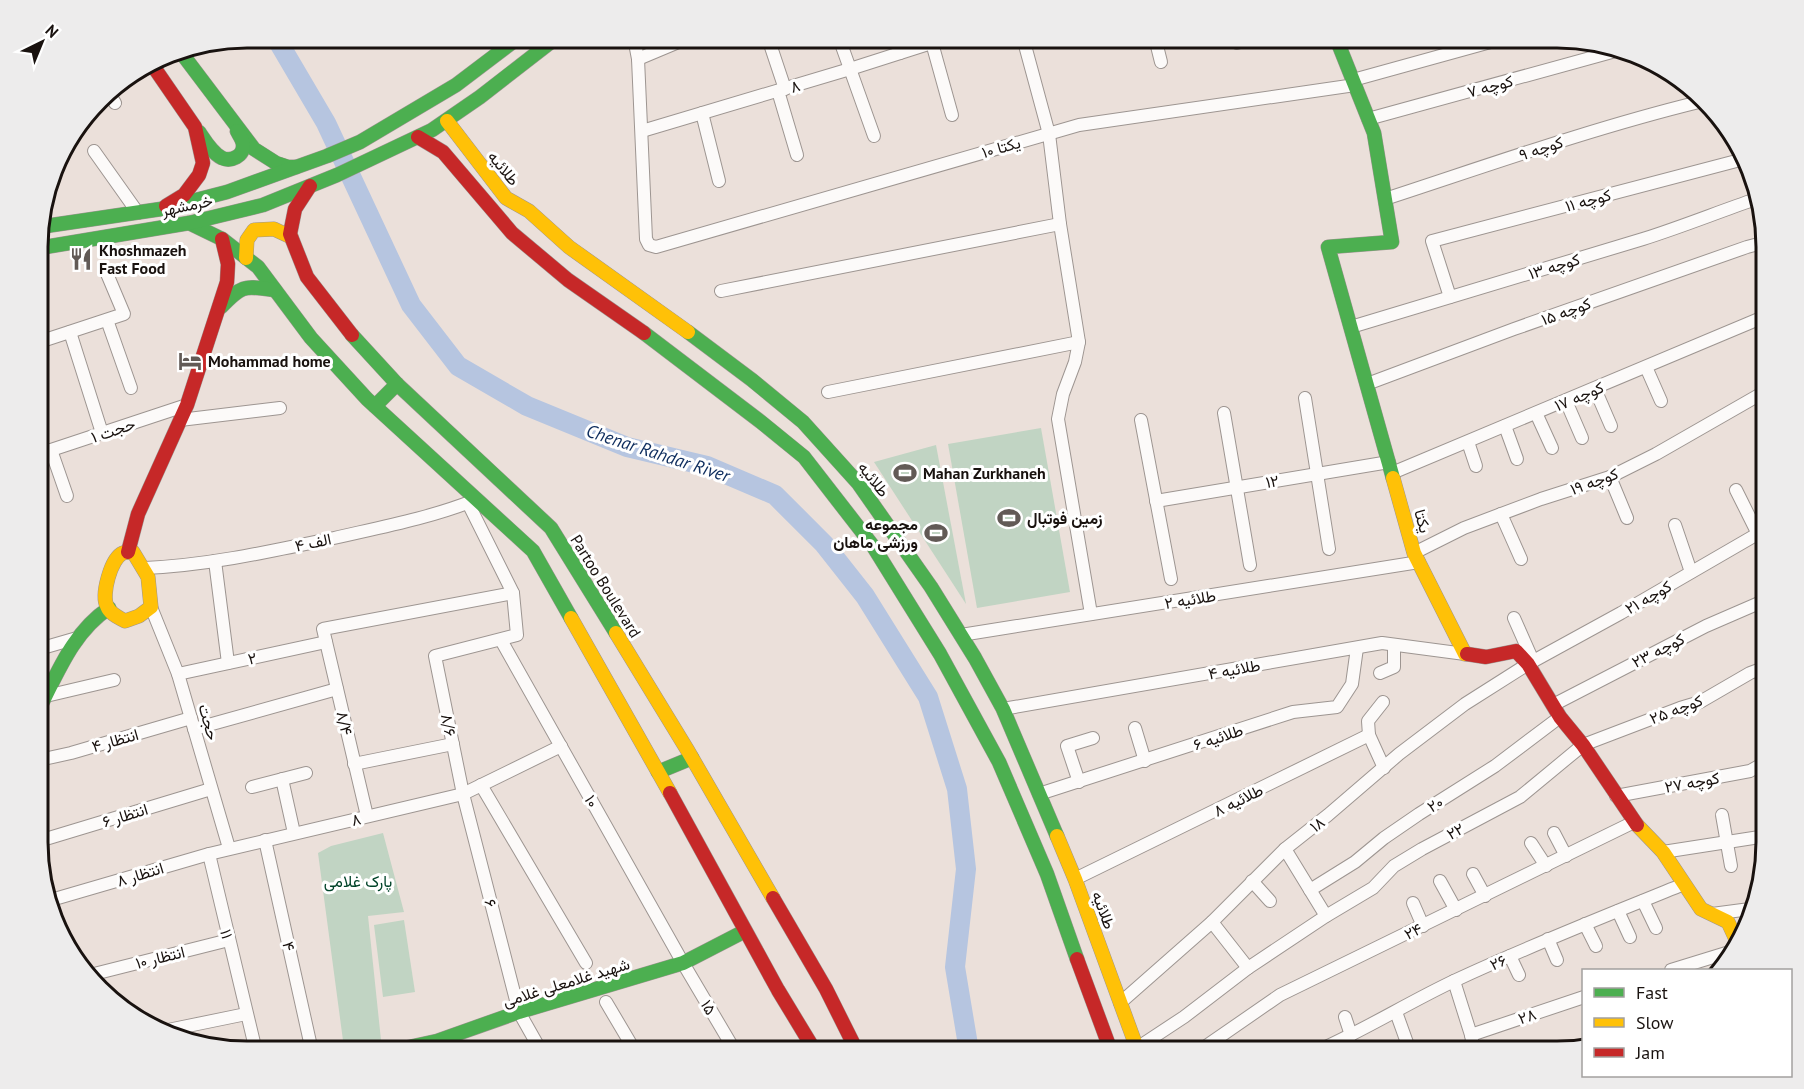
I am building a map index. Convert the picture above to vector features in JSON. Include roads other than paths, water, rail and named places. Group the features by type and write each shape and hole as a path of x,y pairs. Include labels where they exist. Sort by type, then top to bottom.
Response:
{"main road":[{"name":"خرمشهر","path":"50,225 161,209 227,192 327,156 360,142 456,85 505,48"},
{"name":"خرمشهر","path":"48,246 189,223 263,205 370,160 447,121 543,48"},
{"name":"یکتا","path":"1340,48 1374,133 1392,243 1328,247 1417,558 1465,654"},
{"path":"185,58 254,149 276,163 296,167"},
{"path":"156,70 195,127 217,154 226,160 238,155 243,145 229,118"},
{"name":"طلائیه","path":"447,121 506,198 529,211 568,247 673,320 752,380 803,422 858,483 931,587 1003,709 1075,879 1135,1041"},
{"path":"161,209 184,195 199,175 203,163 195,127"},
{"path":"418,137 442,152 512,233 568,280 648,336 804,457 873,546 940,654 999,762 1047,874 1107,1041"},
{"path":"246,258 247,240 254,230 274,229 291,237 295,209 310,186"},
{"path":"189,223 222,239 258,267 311,338 375,406 472,501 532,551 658,772 778,990 809,1041"},
{"name":"Partoo Boulevard","path":"291,237 307,277 348,331 397,384 551,528 692,758 826,989 852,1041"},
{"path":"128,552 138,514 186,405 227,282 228,264 222,239"},
{"path":"215,314 236,291 250,287 275,290"},
{"path":"375,406 397,384"},
{"path":"133,552 145,568 151,588 151,607 139,616 125,621 112,615 104,601 107,580 116,561 124,553 133,552"},
{"path":"48,692 73,642 99,614 109,609"},
{"path":"1465,654 1486,657 1516,651 1531,662 1552,705 1583,745 1634,822 1663,852 1701,909 1728,922 1734,934"},
{"path":"658,772 692,758"},
{"name":"شهید غلامعلی غلامی","path":"437,1041 519,1012 683,963 745,931"}],"street":[{"path":"636,48 642,131"},
{"path":"638,59 664,48"},
{"path":"771,48 797,155"},
{"path":"842,48 873,136"},
{"path":"898,48 900,53"},
{"name":"۸","path":"642,131 915,48"},
{"path":"934,48 952,115"},
{"path":"1026,48 1049,134 1060,224 1079,342 1075,362 1063,394 1058,420 1091,614"},
{"path":"1158,48 1161,62"},
{"name":"۱۰ یکتا","path":"642,131 646,238 649,245 656,247 1079,125 1354,83 1471,48"},
{"name":"کوچه ۷","path":"1368,119 1604,54"},
{"name":"کوچه ۹","path":"1385,199 1556,143 1695,103"},
{"path":"702,113 719,181"},
{"path":"94,151 138,213"},
{"name":"کوچه ۱۱","path":"1450,297 1432,241 1737,161"},
{"name":"کوچه ۱۳","path":"1351,327 1690,224 1750,201"},
{"path":"721,291 1060,224"},
{"name":"کوچه ۱۵","path":"1367,384 1598,299 1756,245"},
{"path":"48,339 124,314 105,269"},
{"path":"107,320 131,388"},
{"name":"کوچه ۱۷","path":"1390,467 1468,442 1756,320"},
{"path":"70,332 102,434"},
{"path":"828,392 1079,342"},
{"path":"1646,367 1662,401"},
{"path":"1595,389 1611,426"},
{"name":"کوچه ۱۹","path":"1417,558 1464,528 1541,499 1610,477 1656,454 1756,397"},
{"path":"1305,398 1329,549"},
{"path":"1566,401 1582,438"},
{"name":"حجت ۱","path":"48,451 186,405"},
{"path":"180,420 280,408"},
{"path":"1224,413 1250,565"},
{"path":"1536,413 1552,448"},
{"path":"1141,420 1171,579"},
{"path":"1505,426 1517,459"},
{"path":"1468,442 1476,466"},
{"path":"48,458 68,496"},
{"name":"۱۲","path":"1156,501 1317,474 1390,467"},
{"path":"1610,477 1627,518"},
{"path":"1736,490 1756,522"},
{"path":"472,501 513,593 518,635 501,640"},
{"name":"۴ الف","path":"145,568 186,566 249,556 424,518 472,501"},
{"path":"1501,514 1521,559"},
{"path":"1675,525 1691,572"},
{"name":"کوچه ۲۱","path":"1531,662 1756,534"},
{"name":"طلائیه ۲","path":"961,635 1417,558"},
{"path":"215,561 228,663"},
{"name":"۸/۴","path":"367,816 323,629 513,593"},
{"name":"کوچه ۲۳","path":"1552,705 1706,626 1756,604"},
{"name":"حجت","path":"151,607 178,674 229,848"},
{"path":"1514,618 1531,662"},
{"path":"48,646 77,638"},
{"name":"۸/۶","path":"463,794 435,656 501,640"},
{"name":"۱۰","path":"501,640 683,963"},
{"name":"۲","path":"178,674 326,642"},
{"name":"طلائیه ۴","path":"1003,709 1382,643 1465,654"},
{"path":"1380,673 1394,667 1394,645"},
{"name":"طلائیه ۶","path":"1039,794 1293,712 1336,707 1352,684 1357,648"},
{"name":"۱۸","path":"1120,1003 1212,922 1284,849 1465,704 1531,662"},
{"name":"کوچه ۲۵","path":"1583,745 1700,702 1756,671"},
{"path":"48,696 114,680"},
{"path":"193,724 337,689"},
{"path":"1383,702 1368,721 1369,735 1384,768"},
{"name":"۲۰","path":"1310,890 1355,862 1419,814 1495,766 1560,717"},
{"name":"انتظار ۴","path":"48,758 193,724"},
{"path":"1135,728 1144,760"},
{"name":"طلائیه ۸","path":"1075,879 1369,735"},
{"path":"1079,782 1067,746 1093,738"},
{"path":"354,764 453,744"},
{"name":"۲۲","path":"1151,1041 1248,968 1373,888 1394,866 1520,797 1583,745"},
{"name":"۸","path":"229,848 463,794 561,746"},
{"name":"کوچه ۲۷","path":"1616,796 1750,771 1756,768"},
{"path":"252,788 306,773"},
{"path":"282,780 294,833"},
{"path":"481,785 586,963"},
{"name":"انتظار ۶","path":"48,838 212,789"},
{"name":"۶","path":"463,794 519,1012"},
{"path":"1722,815 1731,866"},
{"name":"۲۴","path":"1213,1041 1280,995 1634,822"},
{"path":"1554,833 1566,856"},
{"path":"1663,852 1756,838"},
{"name":"۴","path":"265,840 310,1041"},
{"path":"1531,843 1546,866"},
{"name":"انتظار ۸","path":"57,898 229,848"},
{"path":"1284,849 1326,916"},
{"name":"۱۱","path":"208,854 246,1014"},
{"path":"1473,874 1485,896"},
{"path":"1252,881 1270,901"},
{"path":"1440,881 1455,910"},
{"name":"۲۶","path":"1345,1041 1351,1035 1454,981 1548,939 1684,884"},
{"path":"1642,901 1656,928"},
{"path":"1413,903 1423,926"},
{"path":"1618,910 1630,937"},
{"path":"1710,914 1744,910"},
{"path":"1212,922 1248,968"},
{"path":"1585,924 1596,946"},
{"path":"1548,939 1557,960"},
{"name":"انتظار ۱۰","path":"97,973 229,940"},
{"path":"1674,969 1720,955"},
{"path":"1510,956 1519,975"},
{"name":"۱۵","path":"683,963 729,1041"},
{"path":"1454,981 1472,1041"},
{"name":"۲۸","path":"1471,1035 1582,998"},
{"path":"606,1002 629,1041"},
{"path":"519,1012 535,1041"},
{"path":"1396,1012 1406,1041"},
{"path":"177,1028 246,1014 253,1041"},
{"path":"1345,1017 1351,1035"}],"waterway":[{"name":"Chenar Rahdar River","path":"282,48 326,123 411,305 458,366 527,406 627,447 707,466 775,495 824,544 865,596 928,697 957,789 966,869 955,967 967,1041"}],"place":[{"name":"Khoshmazeh Fast Food","path":"81,259"},
{"name":"Mohammad home","path":"190,361"},
{"name":"Mahan Zurkhaneh","path":"905,473"},
{"name":"زمین فوتبال","path":"1009,518"},
{"name":"مجموعه ورزشی ماهان","path":"936,533"}],"park label":[{"name":"پارک غلامی","path":"358,881"}]}
